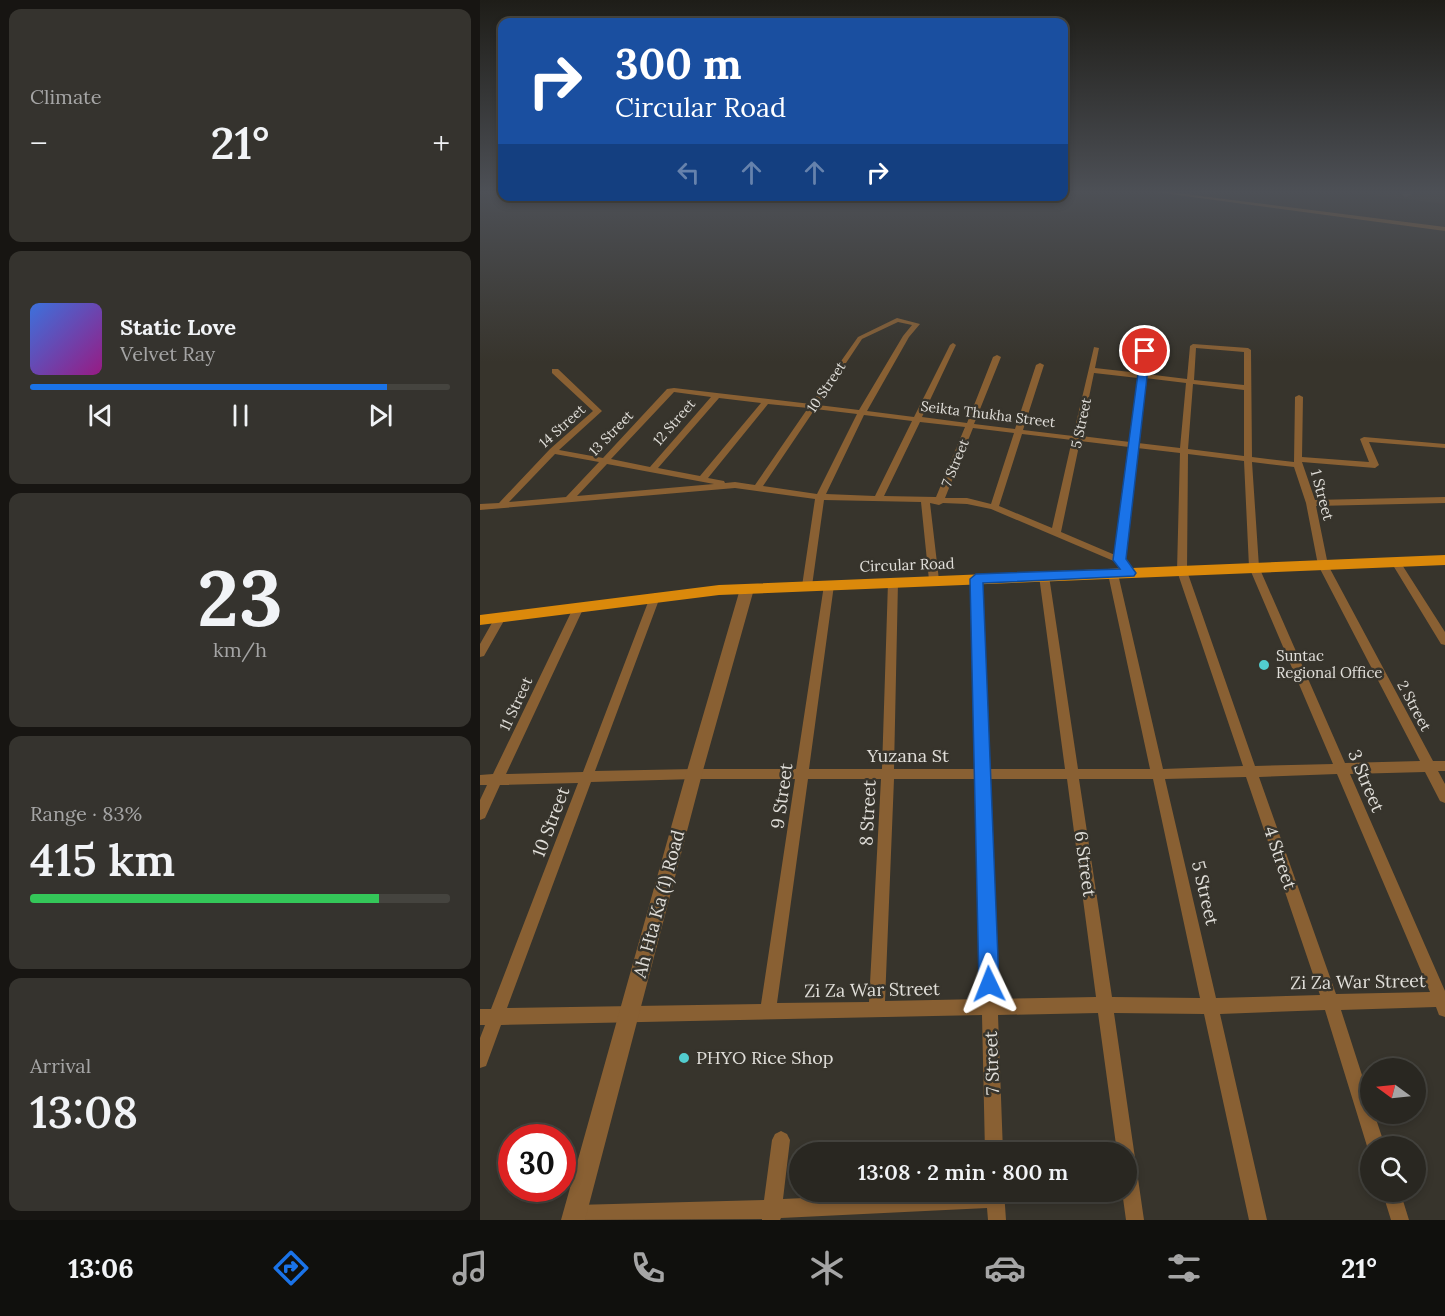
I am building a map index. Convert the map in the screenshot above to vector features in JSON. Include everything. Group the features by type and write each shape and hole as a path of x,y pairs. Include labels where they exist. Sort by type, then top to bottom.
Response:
{"main road":[{"name":"Circular Road","path":"480,620 655,597 747,589 1044,576 1116,567 1130,573 1445,560"}],"street":[{"name":"10 Street","path":"758,488 860,338 897,320 917,324 906,336 862,412"},
{"path":"878,499 953,345"},
{"path":"1182,571 1184,451 1193,346 1248,350 1248,459 1254,567"},
{"name":"5 Street","path":"1056,533 1096,348"},
{"path":"553,451 735,485 820,497 967,501 994,507 1056,533 1116,567 1145,351"},
{"name":"7 Street","path":"939,502 997,357"},
{"path":"994,507 1040,365"},
{"path":"1091,370 1248,388"},
{"name":"14 Street","path":"503,504 553,451 598,411 555,371"},
{"name":"Seikta Thukha Street","path":"674,390 1248,459 1375,465 1364,439 1445,446"},
{"name":"13 Street","path":"570,498 604,460 674,390"},
{"name":"12 Street","path":"652,470 718,394"},
{"name":"1 Street","path":"1299,397 1298,462 1311,503 1323,565"},
{"path":"703,479 767,400"},
{"path":"807,586 820,497 862,412"},
{"path":"480,507 735,485"},
{"path":"1311,503 1445,500"},
{"path":"925,501 934,580"},
{"path":"1396,562 1445,641"},
{"name":"2 Street","path":"1323,565 1445,797"},
{"name":"5 Street","path":"1116,567 1158,774 1258,1220"},
{"name":"3 Street","path":"1254,567 1444,1002"},
{"name":"4 Street","path":"1182,571 1330,1001 1373,1136"},
{"name":"6 Street","path":"1044,576 1125,1142"},
{"name":"7 Street","path":"976,579 994,1142"},
{"name":"8 Street","path":"877,1010 888,774 893,582"},
{"name":"9 Street","path":"768,1011 829,585"},
{"name":"Ah Hta Ka (1) Road","path":"574,1217 694,774 747,589"},
{"name":"10 Street","path":"480,1060 488,1017 588,777 655,597"},
{"name":"11 Street","path":"480,814 579,607"},
{"path":"480,653 501,617"},
{"name":"Yuzana St","path":"480,780 694,774 1158,774 1445,766"},
{"name":"Zi Za War Street","path":"488,1017 1105,1005 1210,1006 1330,1001 1444,1002"},
{"path":"772,1214 781,1140"},
{"path":"574,1217 772,1214 906,1202"},
{"path":"996,1202 996,1220"},
{"path":"1132,1202 1135,1220"},
{"path":"1394,1202 1400,1220"}],"place":[{"name":"Suntac Regional Office","path":"1264,665"},
{"name":"PHYO Rice Shop","path":"684,1058"}],"route":[{"path":"989,984 976,579 1130,573 1119,560 1145,351"}]}
